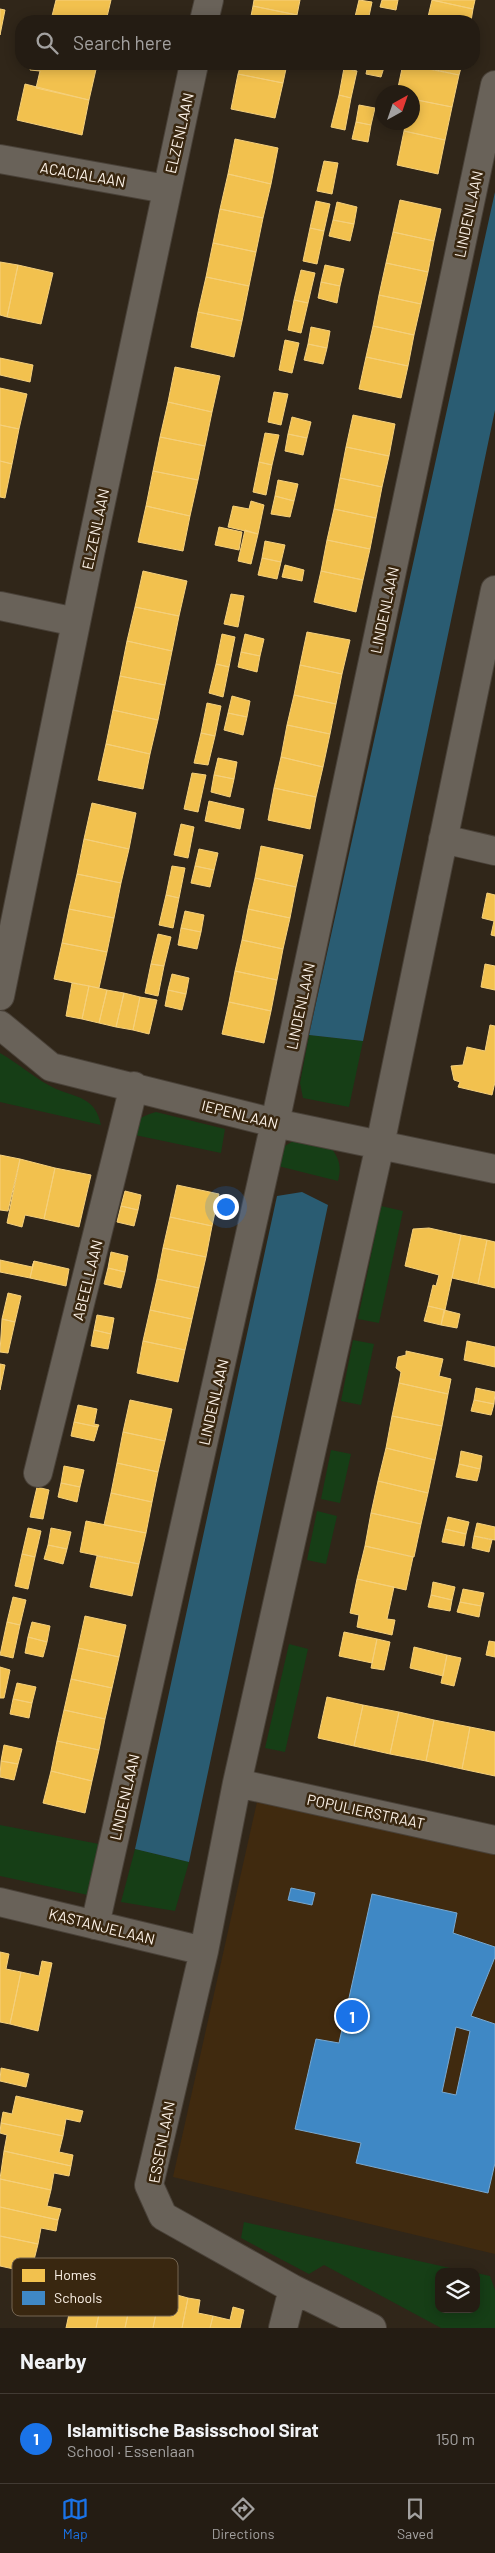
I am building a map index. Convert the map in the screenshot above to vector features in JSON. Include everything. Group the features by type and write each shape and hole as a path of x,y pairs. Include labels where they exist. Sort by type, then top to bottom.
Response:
{"street":[{"path":"205,15 208,0"},
{"name":"ELZENLAAN","path":"0,996 166,189 193,70"},
{"name":"LINDENLAAN","path":"95,1925 276,1123 495,85"},
{"name":"ACACIALAAN","path":"0,159 166,189"},
{"path":"204,1951 237,1783 380,1144 495,590"},
{"path":"0,606 76,622"},
{"path":"444,839 495,851"},
{"name":"IEPENLAAN","path":"0,1025 51,1067 134,1086 276,1123 495,1169"},
{"name":"ABEELLAAN","path":"38,1473 134,1086"},
{"name":"POPULIERSTRAAT","path":"237,1783 495,1840"},
{"name":"KASTANJELAAN","path":"0,1902 204,1951"},
{"name":"ESSENLAAN","path":"204,1951 149,2185 163,2216 293,2289 372,2328"},
{"path":"283,2328 293,2289"}],"shaded area":[{"path":"257,1802 495,1854 495,2254 173,2177"}],"green space":[{"path":"309,1035 363,1041 349,1107 303,1098 300,1083"},
{"path":"0,1053 56,1089 78,1097 90,1104 95,1109 101,1125 0,1102"},
{"path":"156,1112 225,1129 221,1153 130,1134 134,1125 140,1119"},
{"path":"301,1138 329,1145 339,1162 338,1181 274,1165 277,1155 283,1148"},
{"path":"381,1206 403,1211 379,1323 358,1319"},
{"path":"353,1340 374,1344 361,1405 341,1401"},
{"path":"331,1450 351,1454 340,1503 321,1499"},
{"path":"317,1511 337,1516 326,1564 307,1560"},
{"path":"289,1644 308,1649 285,1752 265,1748"},
{"path":"0,1825 99,1844 88,1895 0,1876"},
{"path":"135,1849 189,1862 175,1911 121,1902"},
{"path":"244,2222 450,2268 435,2268 435,2313 480,2313 480,2274 490,2276 495,2290 495,2328 441,2328 324,2265 309,2274 241,2238"}],"water":[{"path":"495,192 495,410 363,1041 309,1035"},
{"path":"302,1192 328,1205 189,1862 135,1849 277,1196"}],"building: Homes":[{"path":"56,0 111,0 107,15 52,15"},
{"path":"254,0 300,0 297,15 253,6"},
{"path":"359,0 372,2 369,15 355,15"},
{"path":"382,0 398,0 396,10 380,7"},
{"path":"432,0 475,0 473,9"},
{"path":"432,0 473,9 472,15 428,15"},
{"path":"253,6 297,15 251,15"},
{"path":"0,9 5,10 0,35"},
{"path":"30,70 96,70 89,100 36,88 40,71"},
{"path":"239,70 286,70 283,83 238,74"},
{"path":"344,70 357,71 351,98 339,95"},
{"path":"367,70 383,70 381,77 366,74"},
{"path":"402,70 434,70 459,75 452,107 420,101 420,85 398,85"},
{"path":"436,70 460,70 459,75"},
{"path":"238,74 283,83 275,118 231,109"},
{"path":"25,84 89,100 82,135 17,120"},
{"path":"339,95 351,98 345,130 331,127"},
{"path":"420,101 452,107 445,140 404,131 420,130"},
{"path":"359,105 375,108 371,125 356,122"},
{"path":"356,122 371,125 368,142 352,139"},
{"path":"404,131 445,140 438,174 397,165"},
{"path":"235,139 278,148 271,184 228,174"},
{"path":"324,161 338,163 332,194 317,191"},
{"path":"228,174 271,184 263,218 220,209"},
{"path":"400,200 441,209 434,241 393,232"},
{"path":"316,201 330,204 324,231 310,228"},
{"path":"337,202 357,207 354,224 333,220"},
{"path":"220,209 263,218 256,252 213,243"},
{"path":"333,220 354,224 350,241 329,236"},
{"path":"310,228 324,231 317,264 303,261"},
{"path":"393,232 434,241 428,272 386,263"},
{"path":"213,243 256,252 249,286 206,277"},
{"path":"0,262 18,265 7,317 0,315"},
{"path":"386,263 428,272 421,304 379,295"},
{"path":"18,265 53,273 41,324 7,317"},
{"path":"325,265 344,269 340,286 321,282"},
{"path":"301,270 315,273 308,303 294,300"},
{"path":"206,277 249,286 242,321 198,312"},
{"path":"321,282 340,286 337,303 318,298"},
{"path":"379,295 421,304 414,335 373,326"},
{"path":"294,300 308,303 301,333 288,330"},
{"path":"198,312 242,321 234,357 191,347"},
{"path":"373,326 414,335 408,366 366,357"},
{"path":"311,327 330,331 327,348 308,344"},
{"path":"285,340 299,343 292,373 279,370"},
{"path":"308,344 327,348 323,364 304,360"},
{"path":"366,357 408,366 401,398 359,389"},
{"path":"0,358 33,365 30,382 0,375"},
{"path":"175,367 220,376 212,412 168,402"},
{"path":"0,388 27,394 19,429 0,425"},
{"path":"274,392 288,394 281,425 268,422"},
{"path":"168,402 212,412 205,446 160,437"},
{"path":"353,415 395,424 389,456 346,447"},
{"path":"292,417 311,422 307,438 288,434"},
{"path":"0,425 19,429 12,464 0,461"},
{"path":"265,433 279,435 272,465 259,462"},
{"path":"288,434 307,438 303,455 285,451"},
{"path":"160,437 205,446 198,480 153,471"},
{"path":"346,447 389,456 382,487 340,478"},
{"path":"0,461 12,464 5,498 0,497"},
{"path":"259,462 272,465 266,495 253,492"},
{"path":"153,471 198,480 190,516 146,506"},
{"path":"340,478 382,487 376,518 334,509"},
{"path":"278,480 298,484 294,501 275,496"},
{"path":"275,496 294,501 290,517 271,514"},
{"path":"251,501 264,505 258,534 228,527 233,506 249,509"},
{"path":"146,506 190,516 183,551 138,542"},
{"path":"334,509 376,518 370,549 327,540"},
{"path":"219,527 242,532 239,550 215,545"},
{"path":"245,530 258,534 251,564 238,561"},
{"path":"327,540 370,549 363,580 321,571"},
{"path":"265,541 285,545 281,562 262,558"},
{"path":"262,558 281,562 277,579 258,575"},
{"path":"285,565 304,570 302,581 282,577"},
{"path":"143,571 187,581 179,616 135,607"},
{"path":"321,571 363,580 356,612 314,602"},
{"path":"231,594 244,596 238,627 224,624"},
{"path":"135,607 179,616 172,651 127,641"},
{"path":"307,632 350,640 342,674 300,665"},
{"path":"222,634 235,637 229,667 216,664"},
{"path":"245,634 264,639 260,656 241,652"},
{"path":"127,641 172,651 165,685 120,676"},
{"path":"241,652 260,656 257,672 238,667"},
{"path":"216,664 229,667 223,697 209,693"},
{"path":"300,665 342,674 336,704 294,695"},
{"path":"120,676 165,685 158,720 113,710"},
{"path":"294,695 336,704 330,734 287,725"},
{"path":"232,696 250,701 247,717 228,713"},
{"path":"207,703 221,706 215,736 201,733"},
{"path":"113,710 158,720 150,754 106,744"},
{"path":"228,713 247,717 243,735 224,730"},
{"path":"287,725 330,734 323,767 281,757"},
{"path":"201,733 215,736 208,765 194,763"},
{"path":"106,744 150,754 143,789 98,780"},
{"path":"281,757 323,767 316,797 274,788"},
{"path":"218,758 237,762 234,779 214,775"},
{"path":"192,773 206,775 198,812 184,809"},
{"path":"214,775 234,779 230,797 211,792"},
{"path":"274,788 316,797 310,829 268,820"},
{"path":"209,801 244,809 240,829 205,821"},
{"path":"92,803 136,813 129,849 84,839"},
{"path":"181,824 194,827 188,858 174,855"},
{"path":"84,839 129,849 121,883 77,874"},
{"path":"261,846 303,855 296,887 255,878"},
{"path":"199,849 218,853 214,870 195,866"},
{"path":"172,866 185,868 179,898 166,895"},
{"path":"195,866 214,870 210,887 191,883"},
{"path":"77,874 121,883 114,918 69,909"},
{"path":"255,878 296,887 290,918 248,909"},
{"path":"487,893 495,895 495,936 491,935 494,921 482,918"},
{"path":"166,895 179,898 173,928 159,925"},
{"path":"69,909 114,918 107,952 62,943"},
{"path":"248,909 290,918 283,949 242,940"},
{"path":"185,911 204,915 201,932 181,928"},
{"path":"181,928 201,932 197,949 178,945"},
{"path":"158,934 171,937 164,966 151,964"},
{"path":"242,940 283,949 277,980 235,971"},
{"path":"62,943 107,952 99,988 54,979"},
{"path":"151,964 164,966 158,996 145,993"},
{"path":"485,964 495,966 495,990 481,987"},
{"path":"235,971 277,980 271,1011 229,1002"},
{"path":"172,974 189,978 186,994 168,990"},
{"path":"72,983 89,986 82,1019 66,1016"},
{"path":"89,986 107,990 99,1023 82,1019"},
{"path":"107,990 124,993 116,1027 99,1023"},
{"path":"168,990 186,994 182,1010 165,1006"},
{"path":"124,993 140,997 133,1030 116,1027"},
{"path":"140,997 157,1000 149,1034 133,1030"},
{"path":"229,1002 271,1011 264,1043 222,1034"},
{"path":"490,1025 495,1026 495,1082 492,1095 458,1087 460,1082 454,1080 451,1066 463,1065 467,1047 485,1051"},
{"path":"0,1155 20,1159 8,1211 0,1210"},
{"path":"20,1159 55,1168 44,1219 25,1215 22,1227 7,1223"},
{"path":"55,1168 91,1175 79,1227 44,1219"},
{"path":"177,1185 219,1194 212,1226 170,1217"},
{"path":"125,1191 141,1195 138,1210 121,1206"},
{"path":"121,1206 138,1210 134,1226 117,1222"},
{"path":"170,1217 212,1226 206,1257 163,1248"},
{"path":"429,1228 461,1235 445,1310 428,1306 433,1285 436,1286 439,1275 405,1266 413,1229"},
{"path":"461,1235 487,1240 478,1284 452,1278"},
{"path":"487,1240 495,1242 495,1288 478,1284"},
{"path":"163,1248 206,1257 199,1288 157,1279"},
{"path":"111,1252 128,1256 125,1272 108,1268"},
{"path":"0,1260 32,1267 34,1261 30,1278 0,1272"},
{"path":"34,1261 69,1269 66,1286 30,1278"},
{"path":"108,1268 125,1272 121,1288 104,1284"},
{"path":"157,1279 199,1288 192,1319 150,1310"},
{"path":"8,1293 21,1296 15,1322 2,1319"},
{"path":"428,1306 445,1310 441,1325 424,1321"},
{"path":"150,1310 192,1319 185,1350 143,1341"},
{"path":"444,1310 460,1314 457,1328 441,1325"},
{"path":"97,1315 114,1318 111,1334 94,1330"},
{"path":"2,1319 15,1322 8,1353 0,1352"},
{"path":"94,1330 111,1334 108,1349 91,1346"},
{"path":"143,1341 185,1350 178,1382 137,1373"},
{"path":"467,1341 495,1347 495,1367 464,1360"},
{"path":"406,1351 443,1359 439,1376 451,1379 448,1394 399,1383 401,1372 396,1368 398,1357 406,1355"},
{"path":"0,1364 5,1365 0,1390"},
{"path":"399,1383 448,1394 442,1426 392,1416"},
{"path":"476,1388 495,1392 494,1404 474,1400"},
{"path":"130,1400 172,1409 165,1441 123,1432"},
{"path":"474,1400 494,1404 491,1415 471,1411"},
{"path":"78,1405 97,1409 94,1424 99,1425 98,1427 74,1422"},
{"path":"392,1416 442,1426 435,1460 386,1448"},
{"path":"74,1422 98,1427 94,1441 71,1436"},
{"path":"123,1432 165,1441 158,1472 117,1463"},
{"path":"386,1448 435,1460 428,1493 378,1481"},
{"path":"461,1451 482,1456 480,1469 459,1464"},
{"path":"117,1463 158,1472 152,1502 111,1493"},
{"path":"459,1464 480,1469 477,1481 456,1477"},
{"path":"64,1466 84,1470 80,1487 61,1483"},
{"path":"378,1481 428,1493 421,1524 371,1513"},
{"path":"61,1483 80,1487 77,1502 58,1497"},
{"path":"37,1487 49,1490 43,1519 30,1517"},
{"path":"111,1493 152,1502 146,1533 104,1525"},
{"path":"371,1513 421,1524 414,1557 365,1546"},
{"path":"448,1517 469,1522 466,1534 445,1529"},
{"path":"86,1521 146,1533 139,1564 80,1552"},
{"path":"477,1523 495,1527 495,1540 474,1536"},
{"path":"28,1528 41,1531 35,1557 22,1554"},
{"path":"51,1528 71,1532 67,1549 48,1545"},
{"path":"445,1529 466,1534 464,1546 442,1542"},
{"path":"474,1536 492,1540 489,1552 472,1548"},
{"path":"48,1545 67,1549 63,1564 44,1559"},
{"path":"365,1546 413,1557 406,1590 357,1579"},
{"path":"22,1554 35,1557 28,1589 15,1586"},
{"path":"97,1556 139,1564 132,1596 90,1587"},
{"path":"357,1579 394,1587 387,1619 395,1620 392,1635 357,1627 359,1615 350,1613"},
{"path":"433,1582 455,1587 452,1600 431,1595"},
{"path":"463,1589 484,1593 481,1606 460,1602"},
{"path":"431,1595 452,1600 450,1611 428,1607"},
{"path":"13,1597 26,1600 20,1625 7,1622"},
{"path":"460,1602 481,1606 479,1617 457,1612"},
{"path":"85,1616 126,1625 119,1657 78,1648"},
{"path":"7,1622 20,1625 13,1658 0,1655"},
{"path":"32,1622 50,1626 47,1642 28,1637"},
{"path":"344,1632 377,1639 372,1663 339,1656"},
{"path":"28,1637 47,1642 43,1657 25,1653"},
{"path":"377,1639 390,1642 384,1670 371,1668"},
{"path":"489,1641 495,1642 495,1657 486,1655"},
{"path":"414,1647 447,1655 443,1676 410,1668"},
{"path":"78,1648 119,1657 112,1688 71,1679"},
{"path":"447,1655 461,1658 454,1686 441,1683"},
{"path":"0,1667 10,1670 4,1698 0,1698"},
{"path":"71,1679 112,1688 105,1719 64,1710"},
{"path":"17,1683 36,1687 32,1703 13,1699"},
{"path":"327,1697 363,1705 354,1746 318,1738"},
{"path":"13,1699 32,1703 29,1718 10,1714"},
{"path":"363,1705 399,1712 390,1754 354,1746"},
{"path":"64,1710 105,1719 99,1750 57,1741"},
{"path":"399,1712 434,1720 426,1761 390,1754"},
{"path":"434,1720 470,1727 462,1769 426,1761"},
{"path":"470,1727 495,1732 495,1776 462,1769"},
{"path":"57,1741 99,1750 92,1781 51,1771"},
{"path":"4,1745 22,1749 18,1764 1,1761"},
{"path":"1,1761 18,1764 14,1780 0,1777"},
{"path":"51,1771 92,1781 85,1813 43,1803"},
{"path":"0,1952 9,1954 6,1969 21,1972 10,2024 0,2022"},
{"path":"42,1961 52,1963 38,2031 10,2024 21,1972 39,1976"},
{"path":"1,2068 29,2074 26,2087 0,2081"},
{"path":"16,2096 83,2111 80,2122 66,2119 63,2136 1,2123 3,2112 12,2114"},
{"path":"1,2123 63,2136 59,2152 73,2155 71,2166 4,2151 7,2135 0,2133"},
{"path":"4,2151 71,2166 69,2176 54,2173 51,2190 0,2179"},
{"path":"0,2179 51,2190 47,2206 61,2209 58,2220 0,2207"},
{"path":"0,2207 58,2220 56,2231 41,2228 38,2244 0,2236"},
{"path":"0,2236 38,2244 34,2258 12,2258 12,2269 0,2266"},
{"path":"178,2295 188,2298 182,2328 153,2328 156,2316 178,2316"},
{"path":"188,2298 200,2300 198,2313 213,2316 210,2328 182,2328"},
{"path":"233,2307 244,2310 240,2328 210,2328 213,2316 230,2320"},
{"path":"69,2316 99,2316 96,2328 66,2328"},
{"path":"99,2316 128,2316 125,2328 96,2328"},
{"path":"128,2316 156,2316 153,2328 125,2328"}],"building: Schools":[{"path":"291,1888 315,1893 312,1905 288,1900"},
{"path":"372,1894 457,1913 453,1933 495,1947 495,1957 471,2016 495,2024 495,2163 488,2193 356,2163 361,2143 295,2129 316,2039 339,2043","holes":["456,2027 470,2031 456,2095 442,2092"]}],"place":[{"name":"Islamitische Basisschool Sirat","path":"352,2016"}]}
